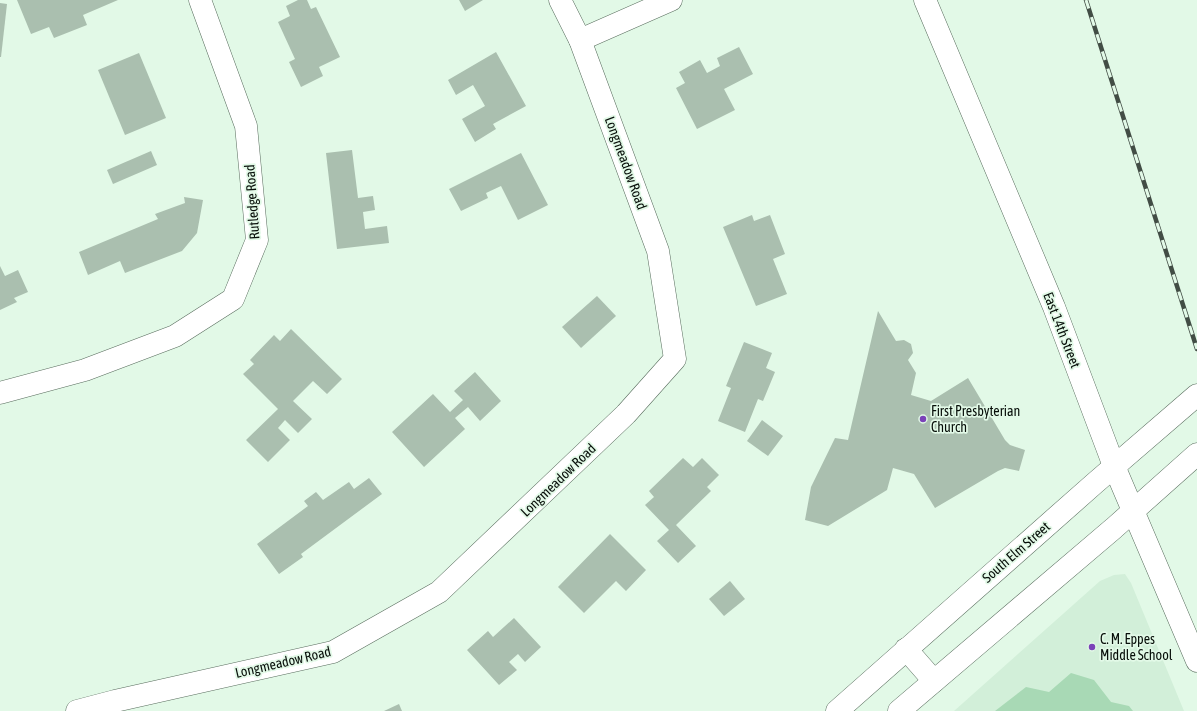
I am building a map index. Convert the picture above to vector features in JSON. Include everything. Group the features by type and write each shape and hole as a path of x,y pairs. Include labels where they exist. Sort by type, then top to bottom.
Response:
{"street":[{"name":"Rutledge Road","path":"0,392 85,370 175,336 233,298 257,240 246,126 200,0"},
{"name":"Longmeadow Road","path":"77,711 116,706 333,652 440,592 626,414 675,359 658,251 580,40 560,0"},
{"path":"580,40 671,0"},
{"name":"East 14th Street","path":"925,0 1054,307 1114,466 1197,661"},
{"name":"South Elm Street","path":"838,711 906,649 1197,395"},
{"path":"899,711 1134,510 1197,454"},
{"path":"906,649 934,681"}],"shaded area":[{"name":"C. M. Eppes Middle School","path":"1125,574 1131,583 1184,711 954,711 1100,581 1114,575"}],"green space":[{"path":"1071,673 1094,680 1111,702 1129,706 1133,711 995,711 1026,687 1049,692"}],"building":[{"path":"17,0 118,0 83,15 87,25 54,38 49,27 31,34"},
{"path":"298,0 307,0 311,9 316,7 340,57 319,67 323,76 301,87 289,62 295,59 278,22 290,16 286,6"},
{"path":"459,0 483,0 465,11"},
{"path":"0,3 7,4 1,57 0,57"},
{"path":"739,47 753,74 724,89 735,110 697,129 676,88 685,83 679,72 700,60 707,73 720,66 717,58"},
{"path":"496,52 526,106 493,124 496,129 475,142 462,119 485,106 473,85 456,95 448,80"},
{"path":"139,53 166,118 125,135 98,70"},
{"path":"352,150 358,198 373,196 375,210 363,212 365,229 387,226 389,243 337,249 326,153"},
{"path":"151,151 157,165 113,184 107,170"},
{"path":"521,153 548,205 518,220 501,186 486,193 488,198 461,211 449,189"},
{"path":"184,197 203,200 197,233 182,251 125,273 120,261 88,275 79,252 158,219 155,214 185,203"},
{"path":"752,215 754,221 770,215 785,254 773,259 787,294 756,306 723,227"},
{"path":"0,266 5,276 18,270 28,292 14,298 17,302 0,310"},
{"path":"597,296 616,316 581,348 562,327"},
{"name":"First Presbyterian Church","path":"878,311 896,341 904,340 911,344 913,353 908,360 916,373 911,395 931,401 968,378 1005,440 1010,445 1025,450 1019,471 1005,468 998,471 935,508 914,474 893,468 887,490 828,526 805,520 811,487 835,438 848,440"},
{"path":"291,329 342,379 327,394 313,381 293,401 312,419 298,433 285,420 278,428 290,440 268,462 246,440 278,409 243,374 254,364 250,360 274,335 280,341"},
{"path":"744,342 772,353 766,368 775,372 763,401 758,399 745,432 718,421 731,388 726,386"},
{"path":"475,372 501,401 480,421 468,407 455,418 465,429 424,467 392,432 433,394 450,412 463,400 454,391"},
{"path":"762,420 783,436 768,456 747,441"},
{"path":"683,458 693,467 702,458 719,475 707,487 711,491 676,525 696,546 678,563 657,541 669,530 645,505 654,497 649,491"},
{"path":"369,478 382,494 301,554 303,557 279,574 257,544 308,506 304,501 316,492 323,500 349,482 354,489"},
{"path":"610,534 646,570 626,591 616,581 584,613 558,587"},
{"path":"730,581 745,599 724,616 709,599"},
{"path":"514,618 541,647 525,662 518,654 509,662 517,670 499,685 467,650 488,631 493,637"},
{"path":"399,704 402,711 384,711"}],"railway":[{"path":"1086,0 1197,349"}],"place":[{"name":"First Presbyterian Church","path":"923,419"},
{"name":"C. M. Eppes Middle School","path":"1092,647"}]}
